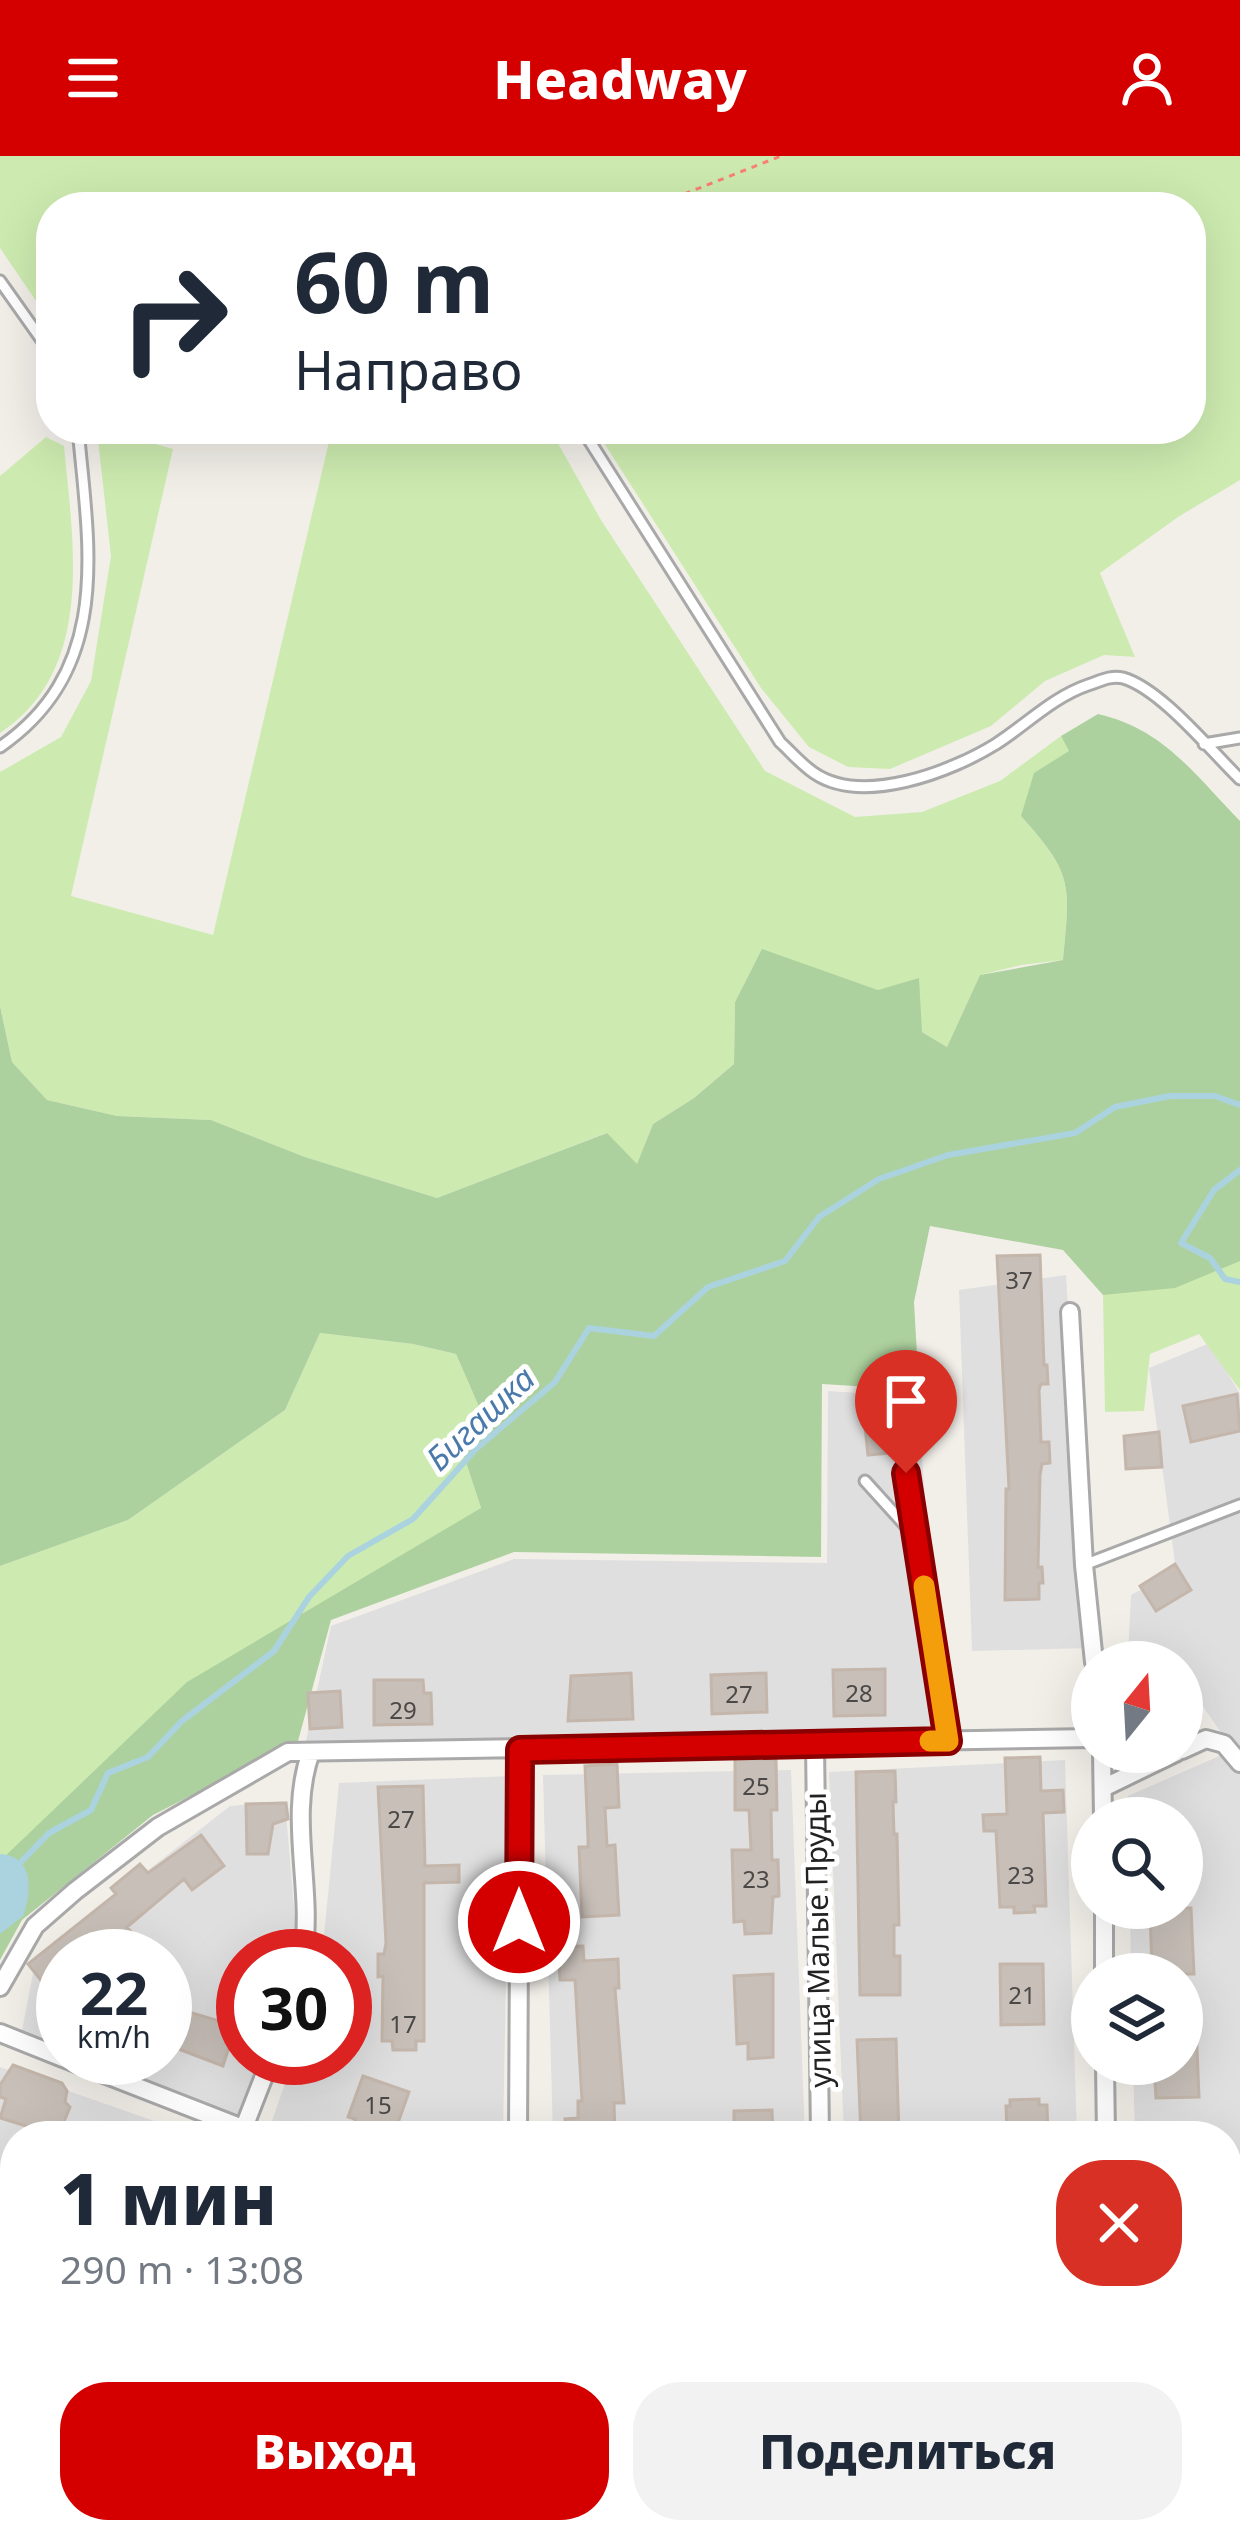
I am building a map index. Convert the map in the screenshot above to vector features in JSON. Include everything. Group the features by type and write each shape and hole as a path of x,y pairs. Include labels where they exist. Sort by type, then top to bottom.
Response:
{"street":[{"path":"1070,1312 1092,1641"},
{"path":"0,1988 35,1926 158,1827 288,1752 1071,1738"},
{"path":"1203,1739 1224,1744 1240,1763"},
{"name":"улица Малые Пруды","path":"814,1744 820,2121"},
{"path":"518,2121 520,1750"},
{"path":"307,1929 299,1784 311,1752"},
{"path":"1102,1773 1102,1797"},
{"path":"1102,1788 1134,1773"},
{"path":"0,2033 36,2047"},
{"path":"127,2085 213,2121"},
{"path":"247,2121 261,2085"},
{"path":"1105,2085 1106,2121"}],"lane":[{"path":"0,281 36,332"},
{"path":"0,747 27,728 64,682 87,604 89,549 79,444"},
{"path":"592,444 780,742 815,774 846,786 933,776 995,745 1079,688 1116,676 1142,685 1240,779"},
{"path":"1204,744 1240,738"},
{"path":"906,1473 948,1741"},
{"path":"865,1480 916,1538"},
{"path":"1084,1565 1240,1505"}],"path":[{"path":"689,192 782,156"}],"shaded area":[{"path":"1066,1275 1090,1641 1071,1641 1071,1648 972,1651 959,1290"},
{"path":"1210,1343 1240,1394 1240,2121 1135,2121 1134,2085 1203,2085 1203,1953 1131,1953 1130,1929 1203,1929 1203,1797 1128,1796 1180,1773 1203,1773 1203,1763 1233,1750 1203,1706 1203,1641 1129,1641 1131,1595 1176,1570 1149,1368"},
{"path":"828,1391 918,1397 941,1733 304,1750 331,1626 514,1559 827,1563"},
{"path":"1065,1760 1071,2085 1075,2085 1077,2121 843,2121 829,1772"},
{"path":"791,1770 804,2121 553,2121 543,1775"},
{"path":"510,1776 503,2121 272,2121 285,2085 372,2085 372,1929 325,1929 339,1783"},
{"path":"285,1801 296,1929 216,1929 216,2085 250,2085 239,2119 155,2085 192,2085 192,1929 73,1929 230,1806"},
{"path":"36,1958 36,2037 22,2031"},
{"path":"0,2067 36,2080 36,2085 51,2085 154,2121 0,2121"}],"green space":[{"path":"0,156 1240,156 1240,480 1100,573 1135,657 1104,655 1045,681 991,726 890,769 848,767 809,747 761,688 605,444 1206,444 1206,192 36,192 36,301 0,248"},
{"path":"38,444 64,446 73,563 65,640 52,675 31,707 0,733 0,476"},
{"path":"98,444 156,444 173,449 71,896 213,935 328,444 558,444 601,520 765,771 855,817 922,812 1000,781 1061,736 1070,751 1021,816 1051,853 1064,882 1063,960 980,975 947,1047 922,1032 878,990 762,950 735,1002 734,1064 653,1124 637,1165 606,1133 437,1198 305,1157 211,1120 117,1116 47,1100 12,1062 0,1006 0,772 61,737 91,681 111,556"},
{"path":"1098,714 1160,742 1240,821 1240,1261 1175,1288 1103,1295 1063,1250 930,1226 914,1302 919,1390 822,1384 821,1557 514,1552 331,1620 298,1741 153,1815 22,1920 0,1960 0,1861 187,1682 481,1508 463,1453 480,1409 456,1354 320,1333 285,1410 128,1520 0,1566 0,1006 12,1062 47,1100 117,1116 211,1120 305,1157 437,1198 607,1133 637,1164 653,1124 734,1064 735,1002 762,949 878,990 919,978 922,1032 947,1047 980,975 1063,960 1064,882 1051,853 1021,816 1034,773 1069,751 1061,736"},
{"path":"1240,1256 1240,1390 1199,1334 1150,1354 1144,1411 1105,1412 1103,1295"},
{"path":"320,1333 456,1354 480,1409 463,1453 481,1508 0,1861 0,1566 128,1520 285,1410"}],"water":[{"path":"0,1854 19,1861 29,1886 23,1916 0,1934"}],"building":[{"path":"1040,1255 1048,1384 1041,1384 1039,1390 1041,1442 1049,1442 1050,1463 1042,1464 1040,1475 1038,1567 1042,1567 1043,1583 1039,1583 1039,1599 1005,1600 1009,1489 997,1256"},
{"path":"1237,1394 1240,1431 1191,1442 1183,1406"},
{"path":"907,1413 911,1451 868,1455 864,1417"},
{"path":"1159,1432 1162,1467 1126,1469 1124,1436"},
{"path":"1175,1564 1191,1590 1156,1611 1140,1586"},
{"path":"885,1669 885,1715 834,1716 833,1670"},
{"path":"631,1673 633,1719 568,1721 571,1676"},
{"path":"766,1673 767,1712 712,1714 711,1675"},
{"path":"374,1680 423,1680 424,1693 431,1693 432,1724 374,1725"},
{"path":"340,1691 342,1727 310,1729 308,1693"},
{"path":"1040,1757 1041,1791 1063,1790 1064,1812 1043,1813 1046,1906 1014,1913 1014,1907 1000,1907 996,1831 984,1831 983,1815 1007,1814 1005,1758"},
{"path":"735,1759 776,1759 772,1860 778,1860 779,1896 773,1897 771,1933 745,1934 744,1921 734,1922 732,1850 751,1850 749,1810 735,1810"},
{"path":"617,1764 619,1807 605,1808 607,1846 615,1845 619,1915 582,1917 579,1847 588,1847 585,1766"},
{"path":"895,1771 899,1925 894,1925 894,1956 900,1956 900,1995 860,1995 856,1772"},
{"path":"423,1786 425,1866 459,1865 459,1882 424,1883 424,2041 416,2041 416,2050 393,2050 392,2041 382,2041 383,1976 378,1977 378,1954 384,1954 386,1943 378,1787"},
{"path":"286,1803 288,1819 273,1824 268,1854 247,1854 246,1804"},
{"path":"201,1835 224,1866 192,1890 184,1879 129,1929 72,1929 116,1894 111,1888 140,1864 148,1873"},
{"path":"1151,1929 1192,1929 1193,1953 1151,1953"},
{"path":"583,1946 584,1961 618,1959 619,1988 615,1988 624,2103 614,2103 615,2121 565,2121 578,2118 578,2101 582,2101 575,1980 560,1980 559,1964 550,1964 549,1947"},
{"path":"1000,1964 1043,1964 1044,2024 1001,2025"},
{"path":"773,1974 773,2057 748,2059 748,2043 737,2044 734,1976"},
{"path":"192,2013 216,2020 216,2063 192,2054"},
{"path":"896,2039 899,2121 860,2121 857,2040"},
{"path":"13,2065 36,2073 36,2085 63,2085 70,2107 64,2121 10,2121 0,2118 6,2099 0,2097 0,2085"},
{"path":"372,2079 409,2092 399,2121 348,2117 360,2085 372,2085"},
{"path":"1155,2085 1198,2085 1199,2097 1156,2098"},
{"path":"1039,2099 1039,2105 1047,2105 1048,2121 1006,2121 1010,2100"},
{"path":"772,2110 772,2121 734,2121 734,2111"}],"waterway":[{"name":"Бигашка","path":"22,1861 49,1833 91,1810 108,1773 148,1757 182,1721 274,1651 309,1597 348,1556 413,1519 476,1449 555,1382 589,1328 654,1336 708,1287 785,1261 819,1217 879,1179 948,1155 1075,1133 1115,1107 1170,1096 1215,1096 1240,1105"},
{"name":"Бигашка","path":"1240,1170 1214,1190 1181,1243 1210,1258 1225,1279 1240,1282"}],"slow traffic":[{"path":"924,1586 948,1741 930,1741"}],"route":[{"path":"519,1922 520,1750 948,1741 906,1473"}]}
